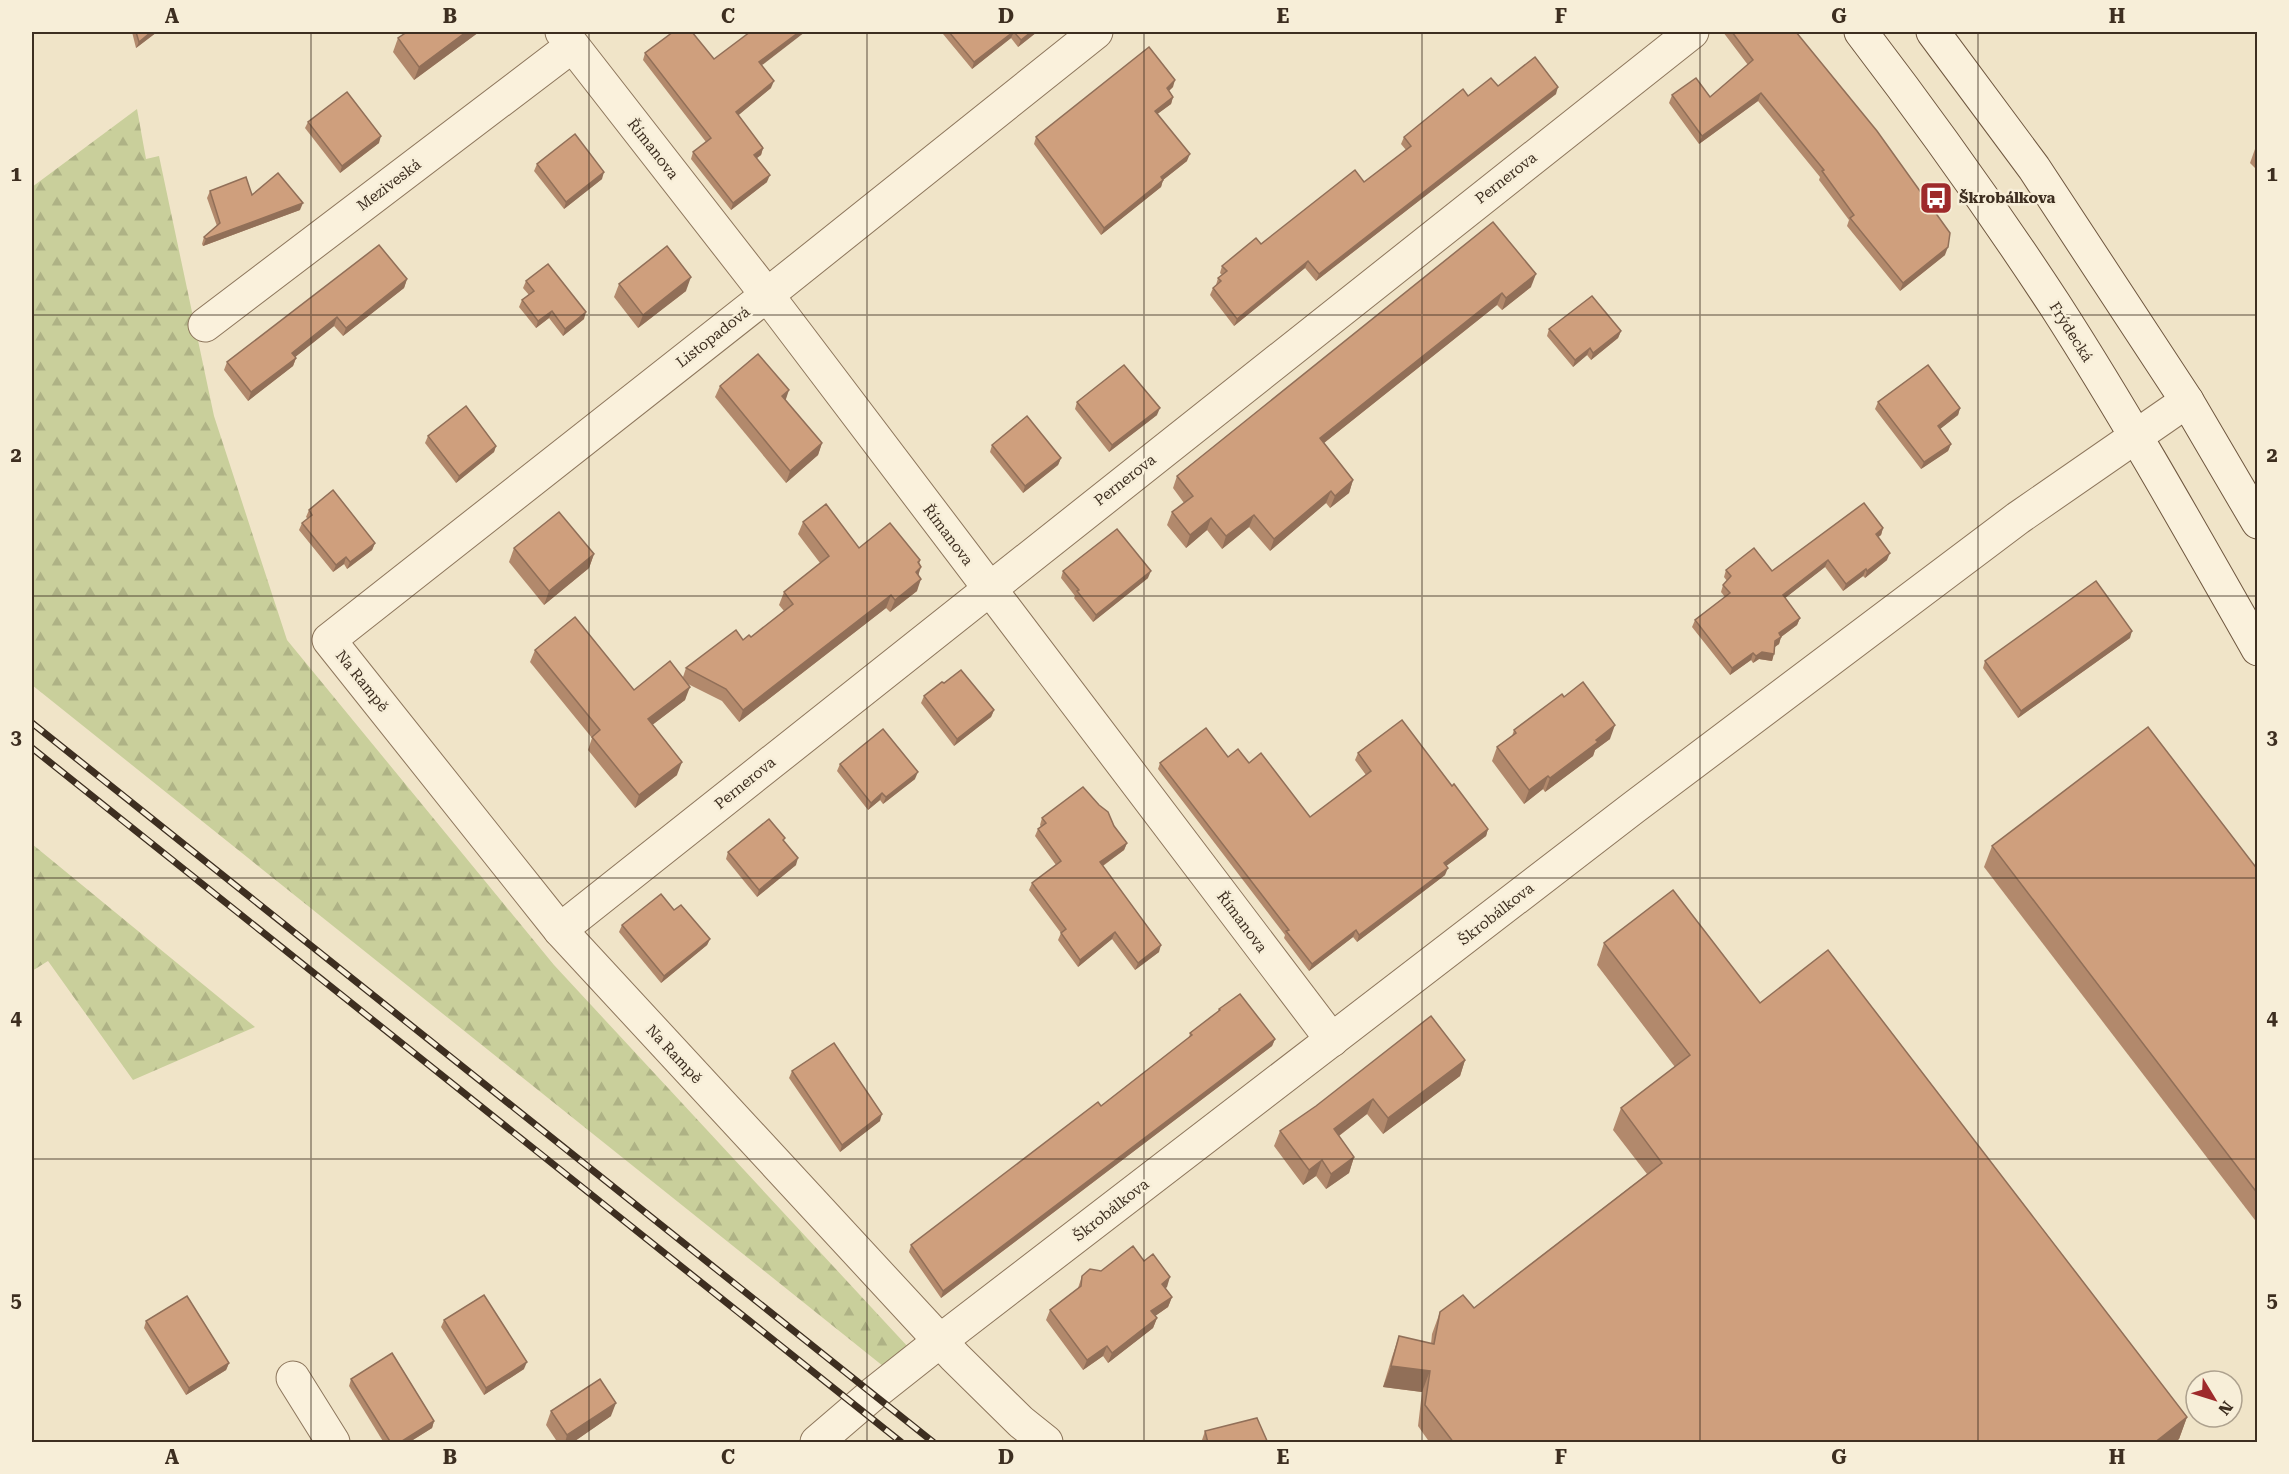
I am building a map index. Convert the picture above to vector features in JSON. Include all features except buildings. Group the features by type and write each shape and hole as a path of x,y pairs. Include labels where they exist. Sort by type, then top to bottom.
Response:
{"street":[{"name":"Listopadová","path":"329,640 1096,32"},
{"name":"Pernerova","path":"560,930 1692,32"},
{"name":"Frýdecká","path":"1861,32 1983,198 2055,305 2136,435 2258,649"},
{"path":"1933,32 2034,168 2187,400 2258,522"},
{"name":"Římanova","path":"567,39 767,295 1332,1040"},
{"name":"Meziveská","path":"205,325 567,39"},
{"name":"Škrobálkova","path":"817,1443 873,1394 940,1341 1633,808 2018,518 2187,400"},
{"name":"Na Rampě","path":"329,640 560,930 940,1341 987,1390 1046,1443"},
{"path":"293,1378 333,1443"}],"green space":[{"path":"137,109 146,159 159,156 214,416 287,640 554,965 909,1348 888,1370 32,685 32,187"},
{"path":"32,844 255,1027 133,1080 48,961 32,971"}],"railway":[{"path":"32,723 933,1442"},
{"path":"32,748 901,1442"}],"place":[{"name":"Škrobálkova","path":"1936,198"}]}
